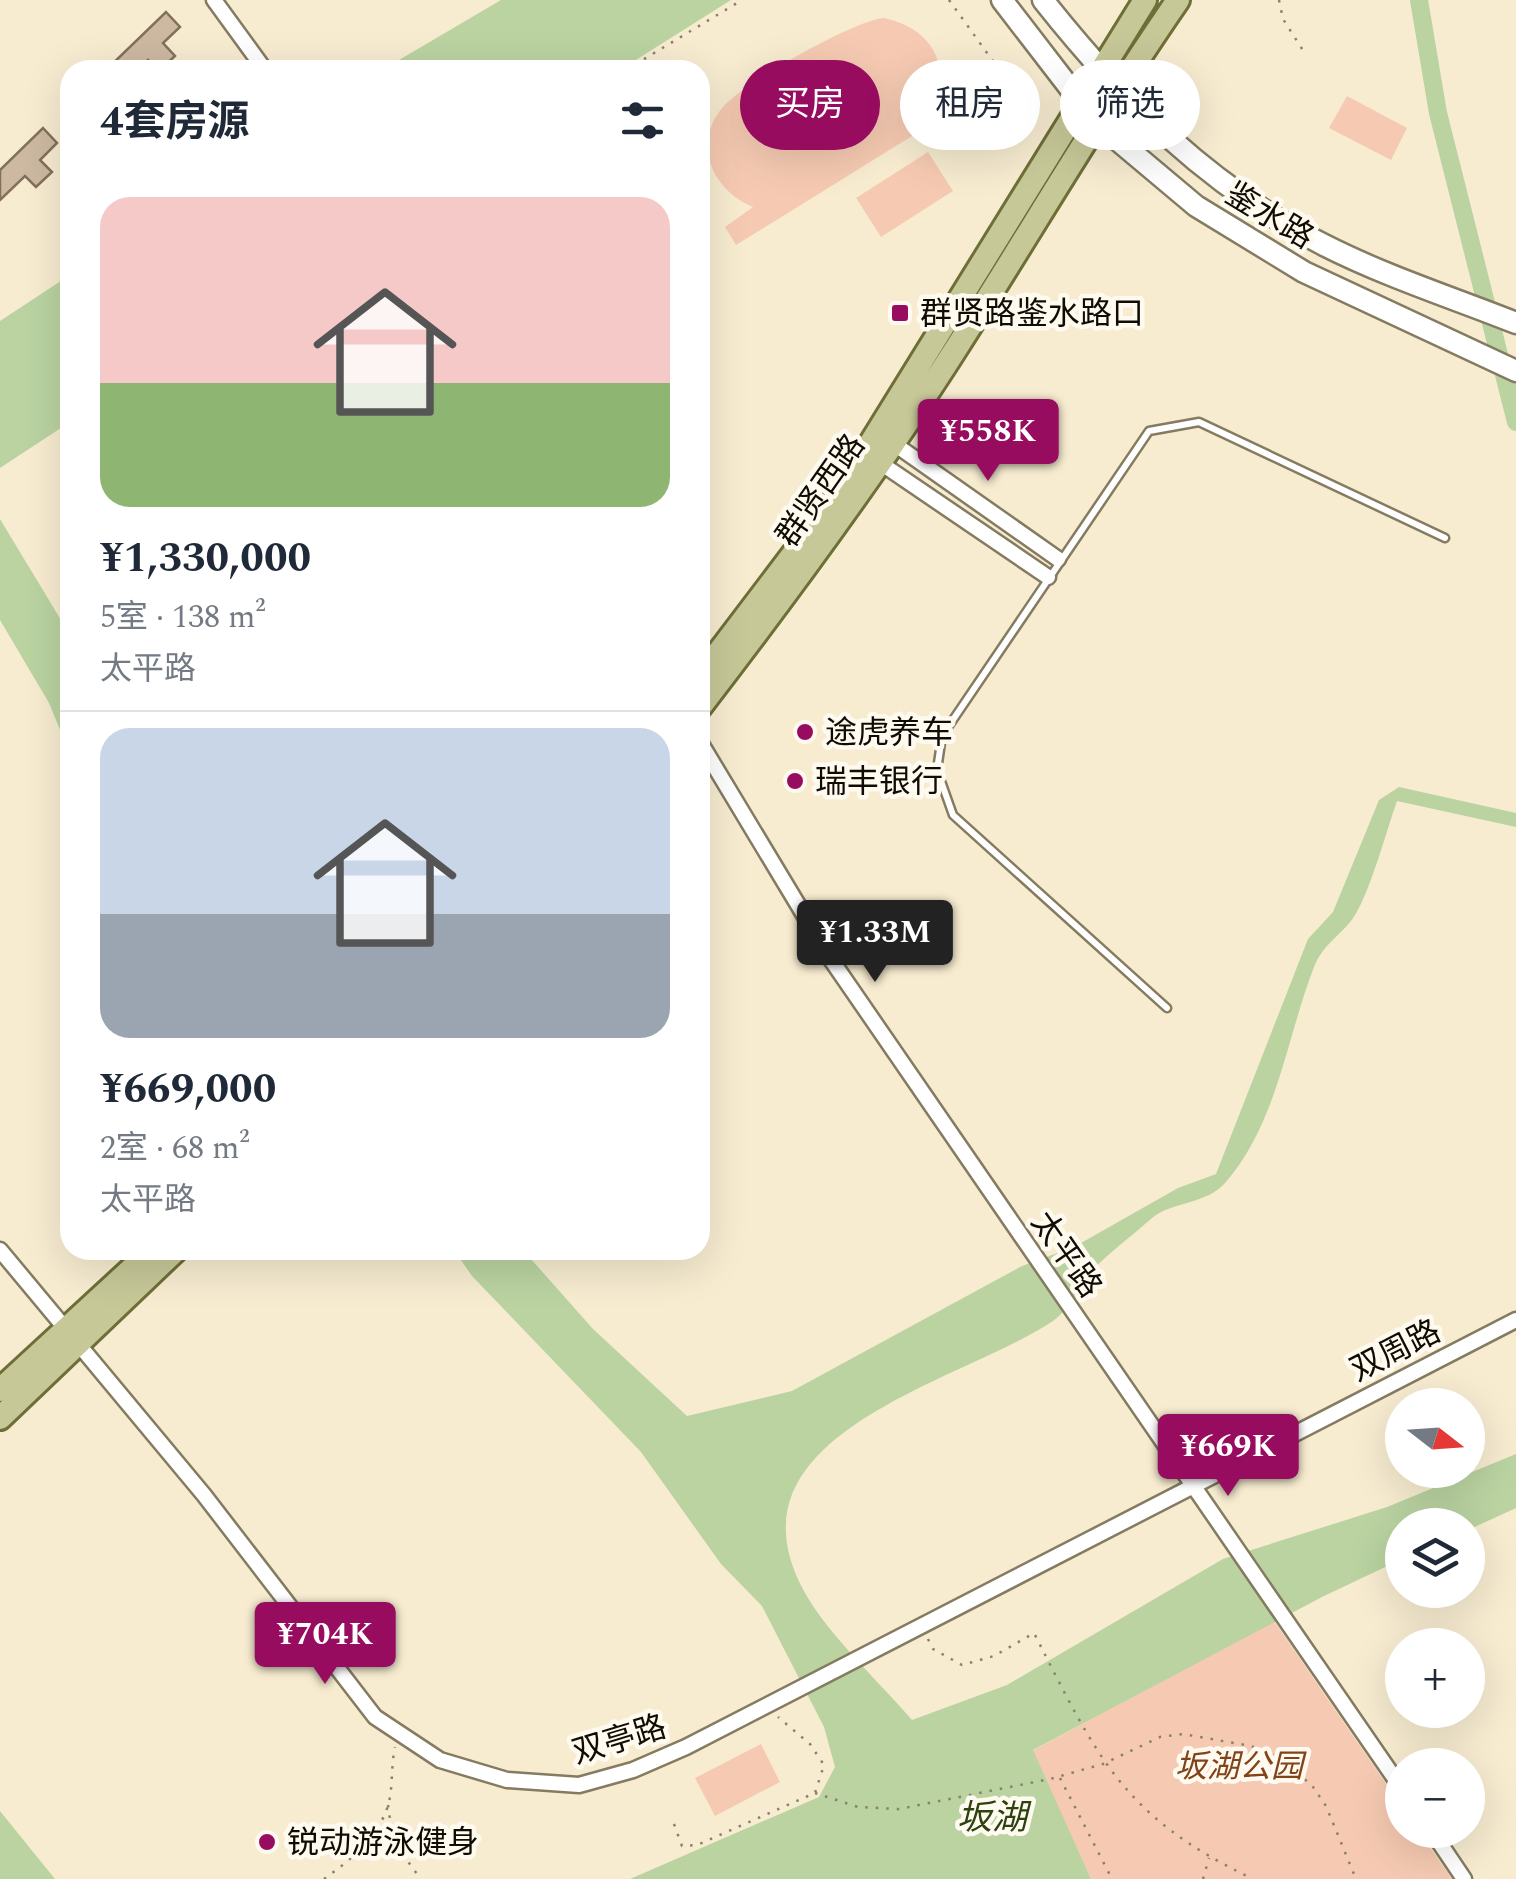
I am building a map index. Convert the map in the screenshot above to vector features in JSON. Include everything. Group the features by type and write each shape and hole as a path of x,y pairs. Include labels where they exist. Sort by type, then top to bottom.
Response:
{"main road":[{"name":"群贤西路","path":"1107,60 1145,0"},
{"name":"群贤西路","path":"1137,60 1178,0"},
{"name":"群贤西路","path":"710,663 841,491 1060,136"},
{"name":"群贤西路","path":"710,694 826,542 1078,150"},
{"path":"0,1418 143,1260"},
{"path":"0,1390 73,1336 164,1260"}],"street":[{"path":"214,0 258,60"},
{"name":"鉴水路","path":"1002,0 1060,75"},
{"name":"鉴水路","path":"1043,0 1091,60"},
{"name":"鉴水路","path":"1129,150 1196,206 1304,272 1516,371"},
{"name":"鉴水路","path":"1187,150 1229,186 1324,245 1516,323"},
{"path":"886,452 1058,559"},
{"path":"886,452 1048,576"},
{"name":"太平路","path":"710,759 830,958 1385,1764"},
{"name":"双亭路","path":"0,1250 375,1716 440,1760 507,1780 579,1785 634,1770 798,1690 1192,1484"},
{"name":"双周路","path":"1192,1484 1516,1320"},
{"path":"1443,1848 1464,1879"}],"lane":[{"path":"1167,1008 953,816 938,770 942,736 1058,559 1149,430 1199,422 1444,538"}],"path":[{"path":"643,60 742,0"},
{"path":"949,0 992,60"},
{"path":"1280,0 1291,35 1304,52"},
{"path":"922,1625 934,1649 962,1665 994,1656 1034,1632 1103,1764 1156,1820 1209,1858 1253,1879"},
{"path":"766,1706 810,1744 824,1765 815,1793"},
{"path":"398,1732 388,1805 393,1840 417,1874 414,1879"},
{"path":"674,1824 682,1846 697,1845 815,1793 858,1807 899,1809 1050,1780 1103,1764 1160,1737 1183,1734 1251,1746 1271,1754 1311,1784 1326,1806 1356,1879"},
{"path":"1060,1776 1112,1879"},
{"path":"324,1879 359,1854 388,1805"},
{"path":"1203,1879 1209,1858"}],"green space":[{"path":"884,18 898,22 921,35 936,55 938,60 900,60 900,143 736,245 725,227 753,207 739,200 717,178 710,160 710,132 723,107 740,93 740,150 880,150 880,60 791,60 849,29"},
{"path":"1347,96 1407,128 1391,160 1329,128"},
{"path":"928,152 953,191 881,237 856,198"},
{"name":"坂湖公园","path":"1274,1621 1385,1782 1385,1848 1430,1848 1452,1879 1091,1879 1032,1751"},
{"path":"761,1744 780,1782 715,1816 695,1778"}],"water":[{"path":"501,0 731,0 636,60 399,60"},
{"path":"60,282 60,429 0,468 0,321"},
{"path":"0,519 60,618 60,730 49,703 0,620"},
{"name":"坂湖","path":"1399,787 1516,813 1516,827 1397,801 1364,897 1351,921 1318,959 1258,1133 1226,1182 1209,1195 1152,1218 1097,1266 1053,1321 910,1392 861,1421 820,1453 793,1492 786,1538 805,1593 815,1608 912,1720 1007,1685 1223,1559 1387,1507 1433,1488 1485,1488 1485,1467 1516,1454 1516,1508 1485,1522 1485,1508 1385,1508 1385,1567 1033,1750 1091,1879 630,1879 819,1797 835,1767 824,1727 762,1606 721,1564 641,1452 461,1260 532,1260 593,1329 687,1416 792,1391 1022,1266 1074,1247 1178,1188 1216,1174 1308,939 1333,912 1379,800"},
{"path":"0,1811 55,1879 0,1879"}],"building":[{"path":"166,12 180,27 163,43 175,56 171,60 116,60"},
{"path":"43,128 57,143 40,160 52,172 36,187 25,176 0,200 0,170"}],"waterway":[{"path":"1419,0 1438,113 1516,422"}],"place":[{"name":"群贤路鉴水路口","path":"900,313"},
{"name":"途虎养车","path":"805,732"},
{"name":"瑞丰银行","path":"795,781"},
{"name":"锐动游泳健身","path":"267,1842"}]}
